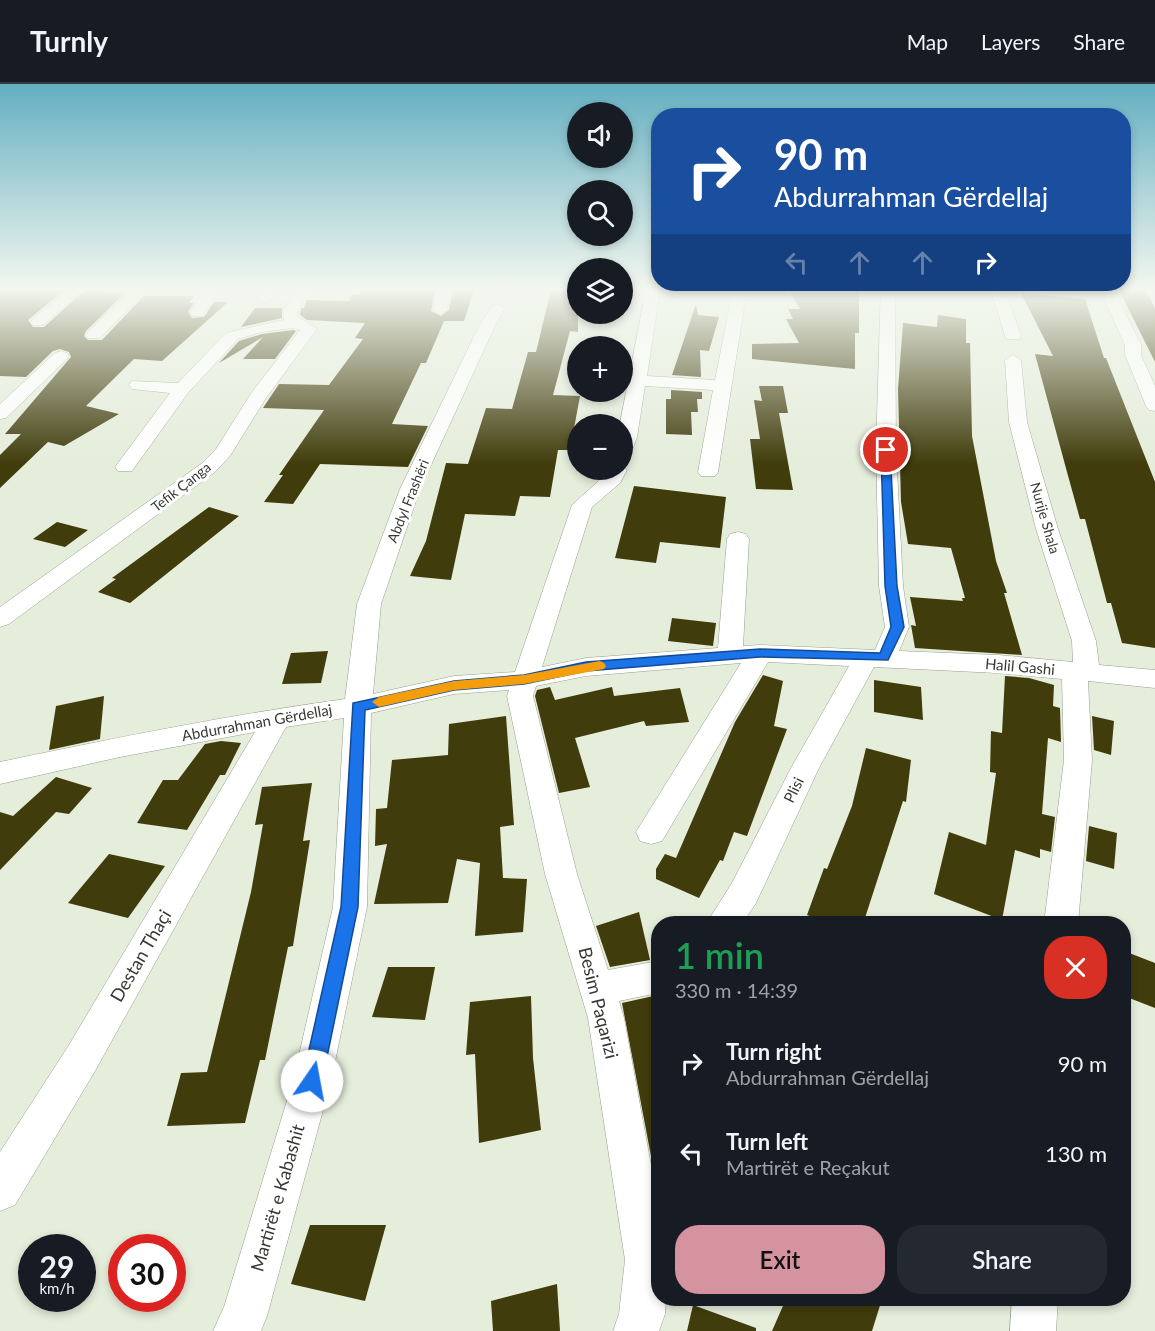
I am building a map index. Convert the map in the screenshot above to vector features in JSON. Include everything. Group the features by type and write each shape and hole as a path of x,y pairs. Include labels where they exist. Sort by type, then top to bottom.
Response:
{"street":[{"path":"125,467 182,389 220,348"},
{"name":"Tefik Çanga","path":"0,618 208,468 223,452 258,396 294,348"},
{"name":"Abdyl Frashëri","path":"358,707 369,604 410,489 477,348"},
{"path":"631,414 644,348"},
{"path":"708,472 729,348"},
{"name":"Plisi","path":"728,916 744,893 805,768 897,627 891,586 886,450 887,348"},
{"path":"1133,348 1133,355 1155,406"},
{"path":"0,414 61,357"},
{"name":"Nurije Shala","path":"1013,360 1018,422 1047,530 1084,641 1078,760 1061,916"},
{"path":"638,380 722,386"},
{"path":"138,385 182,389"},
{"name":"Besim Paqarizi","path":"612,480 582,504 520,696 561,874 598,988 608,1029 647,1260 642,1314 636,1331"},
{"path":"730,657 738,539"},
{"path":"651,832 760,653"},
{"name":"Abdurrahman Gërdellaj","path":"2,774 120,747 277,718 358,707 454,686 524,680 586,667 760,653 876,657"},
{"name":"Halil Gashi","path":"876,657 1155,679"},
{"name":"Martirët e Kabashit","path":"236,1331 244,1316 312,1081 350,907 358,707"},
{"name":"Destan Thaçi","path":"0,1190 82,1058 277,718"},
{"path":"598,988 651,978"},
{"path":"1033,1331 1035,1306"}],"building":[{"path":"0,348 176,348 162,361 134,359 86,406 119,414 64,446 48,442 0,488 0,455 21,434 5,434 71,357 69,352 60,349 53,351 26,377 0,376"},
{"path":"232,348 244,348 219,363"},
{"path":"253,348 283,348 275,359 243,359"},
{"path":"356,348 432,348 426,363 421,363 392,424 428,426 408,467 320,464 293,504 264,502 283,475 279,475 324,410 263,408 279,384 329,385"},
{"path":"537,348 565,348 553,395 567,396 567,402 579,402 577,414 567,414 567,450 558,450 550,497 520,496 515,516 465,514 451,580 410,576 426,541 446,463 468,464 486,408 512,409 528,352 536,352"},
{"path":"681,348 710,348 709,351 700,350 701,377 672,375"},
{"path":"752,348 855,348 855,369 752,359"},
{"path":"901,348 970,348 972,436 996,561 1007,593 1004,593 1022,655 915,648 911,625 916,626 910,597 963,601 962,598 965,598 951,548 908,544 901,502 898,389"},
{"path":"1049,348 1101,348 1155,482 1155,648 1122,643 1111,603 1107,603 1085,519 1080,519 1035,354 1053,356"},
{"path":"1148,348 1155,348 1155,362"},
{"path":"759,386 783,386 788,413 779,413 793,490 756,489 750,439 760,439 754,400 762,401"},
{"path":"671,390 702,392 702,399 697,399 698,412 691,412 692,435 666,434 666,399 671,399"},
{"path":"634,486 726,497 720,548 660,542 656,563 615,558"},
{"path":"209,507 239,516 130,603 98,592 116,579 112,578"},
{"path":"57,522 88,530 65,547 33,539"},
{"path":"672,618 716,623 713,646 668,641"},
{"path":"328,651 321,683 282,684 291,653"},
{"path":"763,675 783,681 774,726 787,729 747,836 734,832 723,861 720,860 699,898 656,879 656,869 665,854 676,858 735,722"},
{"path":"1005,676 1029,678 1054,685 1053,706 1060,708 1061,742 1048,738 1042,814 1055,817 1051,852 1040,849 1040,858 1015,850 1003,916 992,916 934,894 949,832 986,845 996,773 990,772 991,731 1002,733"},
{"path":"874,680 921,687 923,720 874,712"},
{"path":"550,687 555,700 612,687 614,696 680,688 689,722 646,726 644,721 575,738 590,787 559,793 535,696 537,690"},
{"path":"104,696 100,739 49,750 56,706"},
{"path":"506,716 514,825 500,827 503,878 527,879 523,932 475,936 480,863 457,859 448,903 374,904 387,844 375,846 376,809 387,808 392,760 448,755 449,724"},
{"path":"1092,716 1114,721 1111,755 1094,750"},
{"path":"221,741 241,743 225,775 220,775 187,830 137,823 163,780 178,780 205,744"},
{"path":"866,748 911,760 906,802 903,801 866,916 807,915 824,868 827,869 852,806"},
{"path":"56,777 92,788 69,814 56,812 0,870 0,812 13,816"},
{"path":"312,783 303,841 310,840 293,946 288,947 265,1060 260,1060 245,1123 167,1126 181,1073 207,1072 251,892 263,824 255,825 262,787"},
{"path":"1089,826 1117,833 1114,869 1086,861"},
{"path":"109,854 165,866 128,918 68,903"},
{"path":"639,912 650,960 610,967 596,926"},
{"path":"1131,954 1155,963 1155,1008 1131,999"},
{"path":"388,967 435,967 425,1020 372,1017"},
{"path":"531,996 533,1058 541,1130 479,1143 475,1054 466,1055 470,1002"},
{"path":"651,997 651,1156 622,1003"},
{"path":"310,1225 386,1225 365,1301 291,1284"},
{"path":"557,1284 560,1331 493,1331 491,1301"},
{"path":"693,1306 756,1328 756,1331 687,1331"},
{"path":"783,1306 880,1306 872,1331 772,1331"}],"slow traffic":[{"path":"379,702 454,686 524,680 600,666"}],"route":[{"path":"312,1081 350,907 358,707 454,686 524,680 586,667 760,653 884,657 897,627 891,586 886,450"}]}
